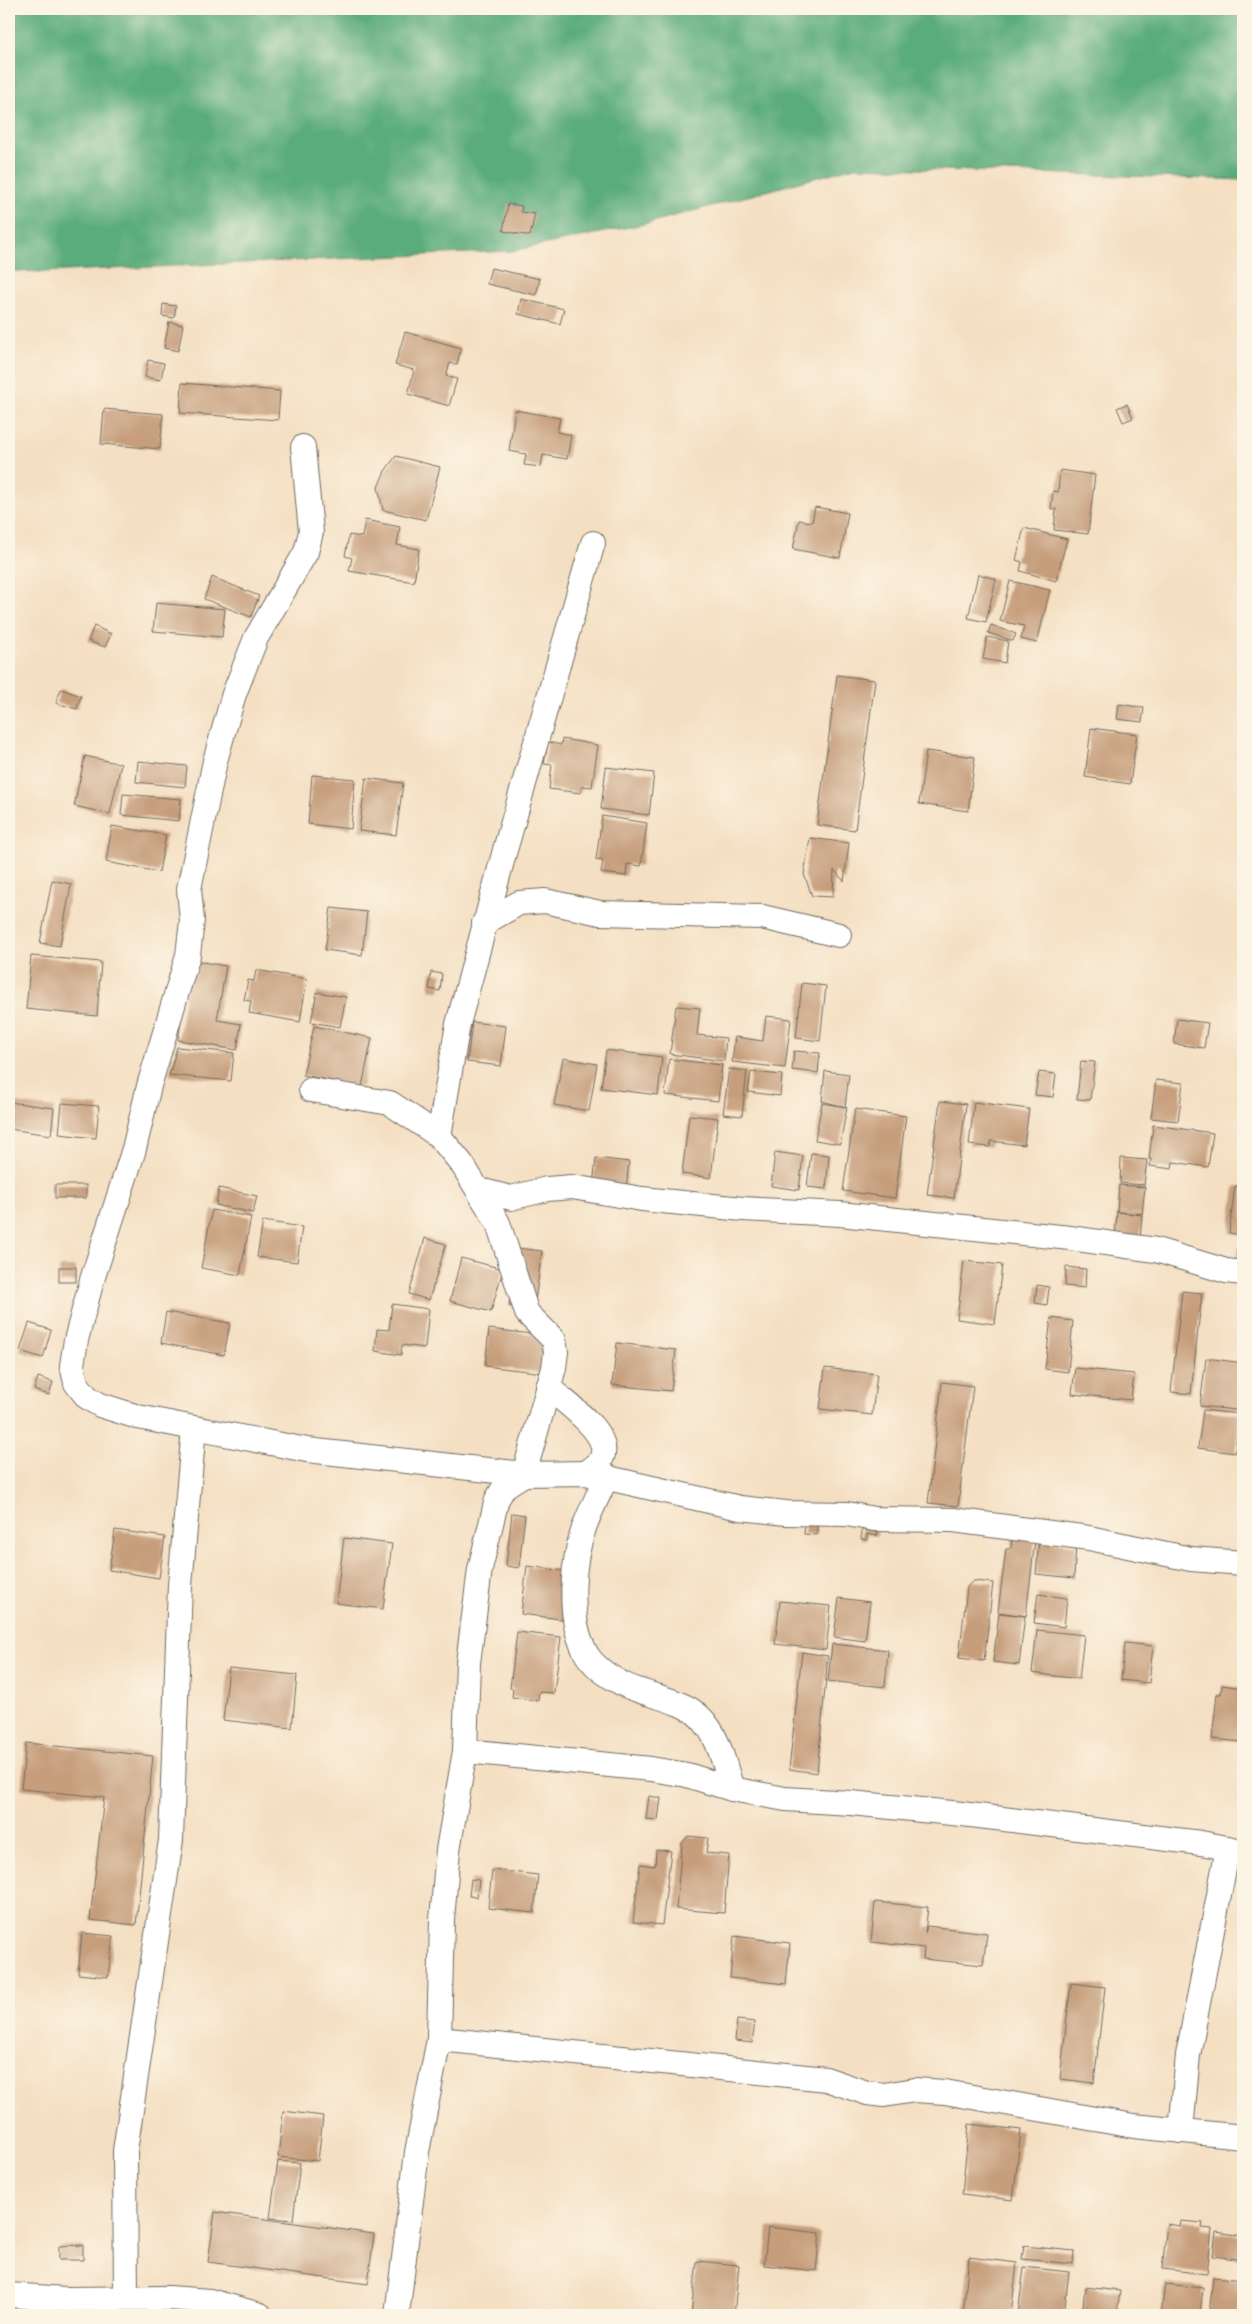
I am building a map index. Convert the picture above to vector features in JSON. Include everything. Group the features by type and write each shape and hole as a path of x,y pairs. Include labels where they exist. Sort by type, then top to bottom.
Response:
{"street":[{"path":"303,447 310,532 306,552 256,638 234,694 215,761 191,880 192,921 188,955 148,1086 134,1149 92,1280 72,1365 76,1382 87,1397 100,1405 138,1417 307,1450 524,1474 596,1475 740,1508 786,1513 847,1514 874,1519 953,1520 1089,1538 1191,1559 1243,1562"},
{"path":"439,1136 458,1024 484,923 593,542"},
{"path":"484,923 519,903 545,901 600,913 762,917 839,935"},
{"path":"310,1090 390,1103 439,1136 480,1190 498,1223 527,1313 554,1340 556,1352 524,1474 505,1486 497,1499 480,1570 468,1663 465,1751 448,1850 442,1920 439,2039 417,2152 397,2315"},
{"path":"480,1190 511,1198 547,1188 572,1186 642,1199 945,1224 1156,1250 1226,1271 1243,1273"},
{"path":"498,1223 511,1198"},
{"path":"548,1388 598,1432 603,1443 603,1455 596,1475 583,1529 574,1578 574,1618 583,1649 599,1669 622,1684 669,1700 700,1716 715,1737 732,1789"},
{"path":"126,2298 125,2151 171,1840 180,1585 194,1428"},
{"path":"465,1751 651,1769 687,1775 732,1789 785,1799 851,1803 962,1814 1201,1843 1236,1850 1188,2055 1181,2130"},
{"path":"439,2039 826,2079 867,2093 884,2095 915,2090 945,2092 1134,2126 1243,2137"},
{"path":"9,2295 65,2299 169,2298 210,2302 260,2315"}],"green space":[{"path":"9,9 1243,9 1243,180 855,167 649,223 512,251 44,272 9,271"}],"building":[{"path":"508,204 522,206 521,212 535,214 530,236 503,231"},
{"path":"491,268 540,279 536,295 487,284"},
{"path":"521,299 564,309 560,324 518,314"},
{"path":"163,304 176,306 174,318 162,316"},
{"path":"169,322 183,325 178,351 164,348"},
{"path":"405,332 461,348 457,365 450,363 446,376 457,379 449,406 408,394 414,370 395,365"},
{"path":"148,360 164,363 161,380 145,377"},
{"path":"182,383 280,391 278,420 180,413"},
{"path":"1127,404 1133,418 1123,422 1117,408"},
{"path":"104,409 163,414 160,449 101,444"},
{"path":"515,410 560,418 557,432 571,435 567,459 543,455 541,467 524,465 526,454 509,451"},
{"path":"396,456 440,467 426,520 383,510 378,487 385,471"},
{"path":"1060,470 1095,475 1088,534 1054,530 1056,509 1051,509 1053,491 1058,492"},
{"path":"815,507 848,513 840,558 793,549 799,520 812,522"},
{"path":"365,520 400,527 397,545 419,549 414,582 349,571 352,558 345,556 349,535 362,537"},
{"path":"1024,528 1067,539 1056,581 1020,571 1022,562 1016,560"},
{"path":"978,574 996,579 986,622 968,618"},
{"path":"212,577 259,596 251,617 204,599"},
{"path":"1010,581 1050,590 1037,643 1021,639 1024,626 1000,621"},
{"path":"156,603 225,609 222,637 153,631"},
{"path":"991,625 1016,634 1013,641 988,633"},
{"path":"94,626 111,634 105,647 88,641"},
{"path":"987,637 1008,641 1005,663 983,659"},
{"path":"837,675 875,680 855,830 817,825"},
{"path":"61,689 81,696 77,709 56,703"},
{"path":"1119,704 1144,708 1142,722 1117,719"},
{"path":"1091,728 1137,734 1130,784 1085,777"},
{"path":"562,739 598,745 592,787 582,786 581,793 549,789 552,765 544,764 548,742 561,745"},
{"path":"926,751 975,757 968,811 919,804"},
{"path":"85,756 121,764 110,814 74,806"},
{"path":"138,761 187,766 185,787 136,782"},
{"path":"606,767 654,773 649,815 601,809"},
{"path":"312,775 355,779 351,829 308,824"},
{"path":"366,778 403,783 396,835 359,831"},
{"path":"123,794 181,799 179,821 121,815"},
{"path":"602,816 647,823 641,866 627,864 626,876 601,873 603,861 596,860"},
{"path":"112,826 166,835 159,872 106,862"},
{"path":"810,838 849,843 844,881 834,870 833,897 812,896 804,874"},
{"path":"52,880 71,884 60,946 40,943"},
{"path":"331,908 367,912 362,955 325,950"},
{"path":"31,956 101,962 97,1016 26,1009"},
{"path":"191,960 226,966 217,1020 241,1024 237,1050 178,1040"},
{"path":"256,970 307,979 300,1022 249,1013 251,1001 244,1000 248,980 254,981"},
{"path":"431,972 442,974 440,991 429,989"},
{"path":"802,983 826,986 820,1041 796,1038"},
{"path":"317,992 346,997 340,1027 311,1022"},
{"path":"676,1006 700,1008 697,1035 726,1038 724,1061 670,1054"},
{"path":"766,1016 791,1019 785,1068 732,1062 735,1037 763,1041"},
{"path":"1177,1019 1208,1023 1204,1048 1174,1044"},
{"path":"472,1022 506,1026 501,1066 467,1062"},
{"path":"314,1026 372,1038 362,1087 303,1075"},
{"path":"177,1047 234,1053 231,1081 169,1075"},
{"path":"606,1050 662,1057 658,1095 601,1088"},
{"path":"794,1051 820,1053 818,1073 792,1070"},
{"path":"563,1058 597,1064 589,1111 554,1105"},
{"path":"669,1059 722,1065 718,1101 665,1095"},
{"path":"1081,1061 1095,1062 1090,1100 1077,1099"},
{"path":"729,1069 747,1071 742,1116 723,1114"},
{"path":"825,1071 849,1074 845,1107 822,1101"},
{"path":"751,1072 782,1075 780,1096 748,1092"},
{"path":"1039,1072 1056,1074 1053,1097 1035,1095"},
{"path":"1156,1080 1183,1083 1178,1121 1151,1118"},
{"path":"940,1101 966,1104 954,1198 927,1195"},
{"path":"9,1102 54,1108 51,1135 9,1129"},
{"path":"974,1102 1029,1109 1024,1145 991,1141 990,1147 969,1145"},
{"path":"62,1103 99,1106 96,1138 59,1134"},
{"path":"822,1103 847,1107 840,1144 815,1140"},
{"path":"855,1109 906,1116 895,1198 843,1191"},
{"path":"689,1115 718,1118 711,1178 682,1174"},
{"path":"1153,1125 1213,1133 1208,1167 1173,1162 1172,1169 1150,1166 1151,1159 1149,1159"},
{"path":"775,1152 803,1156 799,1190 771,1186"},
{"path":"811,1153 829,1155 826,1189 807,1187"},
{"path":"596,1158 629,1162 626,1189 593,1185"},
{"path":"1121,1158 1147,1160 1144,1185 1120,1183"},
{"path":"55,1185 86,1185 86,1198 55,1198"},
{"path":"1119,1185 1145,1187 1142,1214 1117,1212"},
{"path":"1235,1186 1243,1187 1243,1235 1229,1233"},
{"path":"219,1188 257,1196 253,1213 216,1205"},
{"path":"212,1210 251,1217 240,1275 201,1268"},
{"path":"1117,1212 1142,1215 1140,1240 1115,1238"},
{"path":"263,1221 302,1227 297,1262 257,1257"},
{"path":"425,1238 446,1244 429,1300 409,1294"},
{"path":"517,1248 542,1251 534,1309 509,1306"},
{"path":"1238,1248 1243,1248 1243,1261 1237,1260"},
{"path":"461,1258 503,1269 491,1312 450,1301"},
{"path":"964,1261 1002,1265 995,1324 957,1319"},
{"path":"59,1267 76,1267 76,1282 59,1282"},
{"path":"1066,1267 1086,1269 1085,1288 1065,1286"},
{"path":"1037,1285 1049,1287 1047,1305 1035,1303"},
{"path":"1182,1291 1202,1293 1191,1394 1171,1392"},
{"path":"392,1304 429,1309 425,1348 402,1345 401,1355 375,1351 377,1329 389,1330"},
{"path":"166,1312 230,1323 224,1355 161,1343"},
{"path":"1051,1318 1073,1321 1068,1372 1045,1369"},
{"path":"29,1323 51,1330 43,1358 20,1351"},
{"path":"489,1329 549,1336 544,1373 485,1366"},
{"path":"617,1343 676,1350 671,1391 612,1385"},
{"path":"1206,1358 1243,1363 1243,1411 1200,1406"},
{"path":"825,1368 877,1374 872,1415 820,1409"},
{"path":"1075,1368 1134,1374 1131,1400 1072,1394"},
{"path":"38,1377 53,1382 49,1395 34,1390"},
{"path":"942,1382 973,1386 958,1506 928,1503"},
{"path":"1203,1410 1240,1414 1235,1453 1198,1448"},
{"path":"512,1513 525,1515 519,1568 506,1566"},
{"path":"864,1519 879,1521 877,1536 867,1534 867,1540 861,1539"},
{"path":"805,1520 817,1520 817,1535 804,1534"},
{"path":"115,1530 165,1537 159,1578 109,1570"},
{"path":"1012,1537 1035,1540 1026,1616 998,1612 1006,1549 1011,1549"},
{"path":"344,1538 392,1544 383,1609 336,1603"},
{"path":"1039,1541 1076,1544 1074,1578 1036,1574"},
{"path":"527,1566 574,1572 568,1620 521,1614"},
{"path":"973,1581 993,1583 984,1661 959,1658 967,1587"},
{"path":"1038,1594 1067,1598 1064,1627 1034,1623"},
{"path":"839,1598 870,1602 865,1641 834,1637"},
{"path":"780,1601 831,1606 826,1650 775,1644"},
{"path":"999,1613 1025,1616 1019,1665 993,1662"},
{"path":"1037,1630 1084,1635 1079,1679 1032,1673"},
{"path":"517,1632 561,1637 554,1693 539,1692 538,1701 512,1697 513,1689 510,1688"},
{"path":"1125,1643 1153,1646 1149,1683 1121,1680"},
{"path":"832,1644 888,1650 885,1687 828,1681"},
{"path":"802,1652 828,1656 817,1773 789,1769"},
{"path":"229,1668 297,1675 292,1728 223,1720"},
{"path":"1222,1685 1243,1688 1243,1742 1212,1739 1217,1694 1221,1694"},
{"path":"26,1743 153,1756 136,1925 90,1920 104,1797 21,1789"},
{"path":"649,1796 661,1798 658,1820 646,1819"},
{"path":"688,1836 708,1838 706,1853 729,1855 724,1913 676,1909 682,1843"},
{"path":"656,1850 671,1851 662,1925 633,1922 640,1864 655,1866"},
{"path":"492,1870 538,1875 534,1913 488,1908"},
{"path":"471,1879 479,1880 477,1897 469,1896"},
{"path":"875,1902 928,1907 925,1933 927,1926 987,1933 983,1965 923,1959 924,1948 871,1942"},
{"path":"82,1933 113,1936 108,1977 78,1974"},
{"path":"734,1936 790,1943 786,1984 730,1978"},
{"path":"1071,1983 1105,1987 1094,2083 1060,2079"},
{"path":"737,2020 755,2022 752,2043 735,2041"},
{"path":"283,2111 323,2116 318,2161 278,2157"},
{"path":"969,2124 1021,2130 1013,2200 962,2194"},
{"path":"278,2161 300,2163 293,2220 270,2218"},
{"path":"215,2212 374,2234 368,2284 208,2262"},
{"path":"1181,2221 1203,2223 1202,2228 1212,2229 1207,2274 1162,2269 1167,2224 1180,2226"},
{"path":"768,2227 820,2233 816,2271 764,2265"},
{"path":"1216,2232 1243,2236 1243,2260 1213,2256"},
{"path":"83,2245 83,2260 59,2260 59,2246"},
{"path":"1024,2246 1074,2251 1073,2264 1022,2259"},
{"path":"969,2257 1017,2263 1011,2315 963,2315"},
{"path":"697,2261 739,2265 734,2315 691,2315"},
{"path":"1024,2267 1069,2272 1064,2315 1018,2315"},
{"path":"1213,2277 1243,2280 1243,2315 1209,2315"},
{"path":"1165,2284 1203,2288 1200,2315 1161,2315"},
{"path":"1085,2287 1120,2291 1117,2315 1082,2315"}]}
